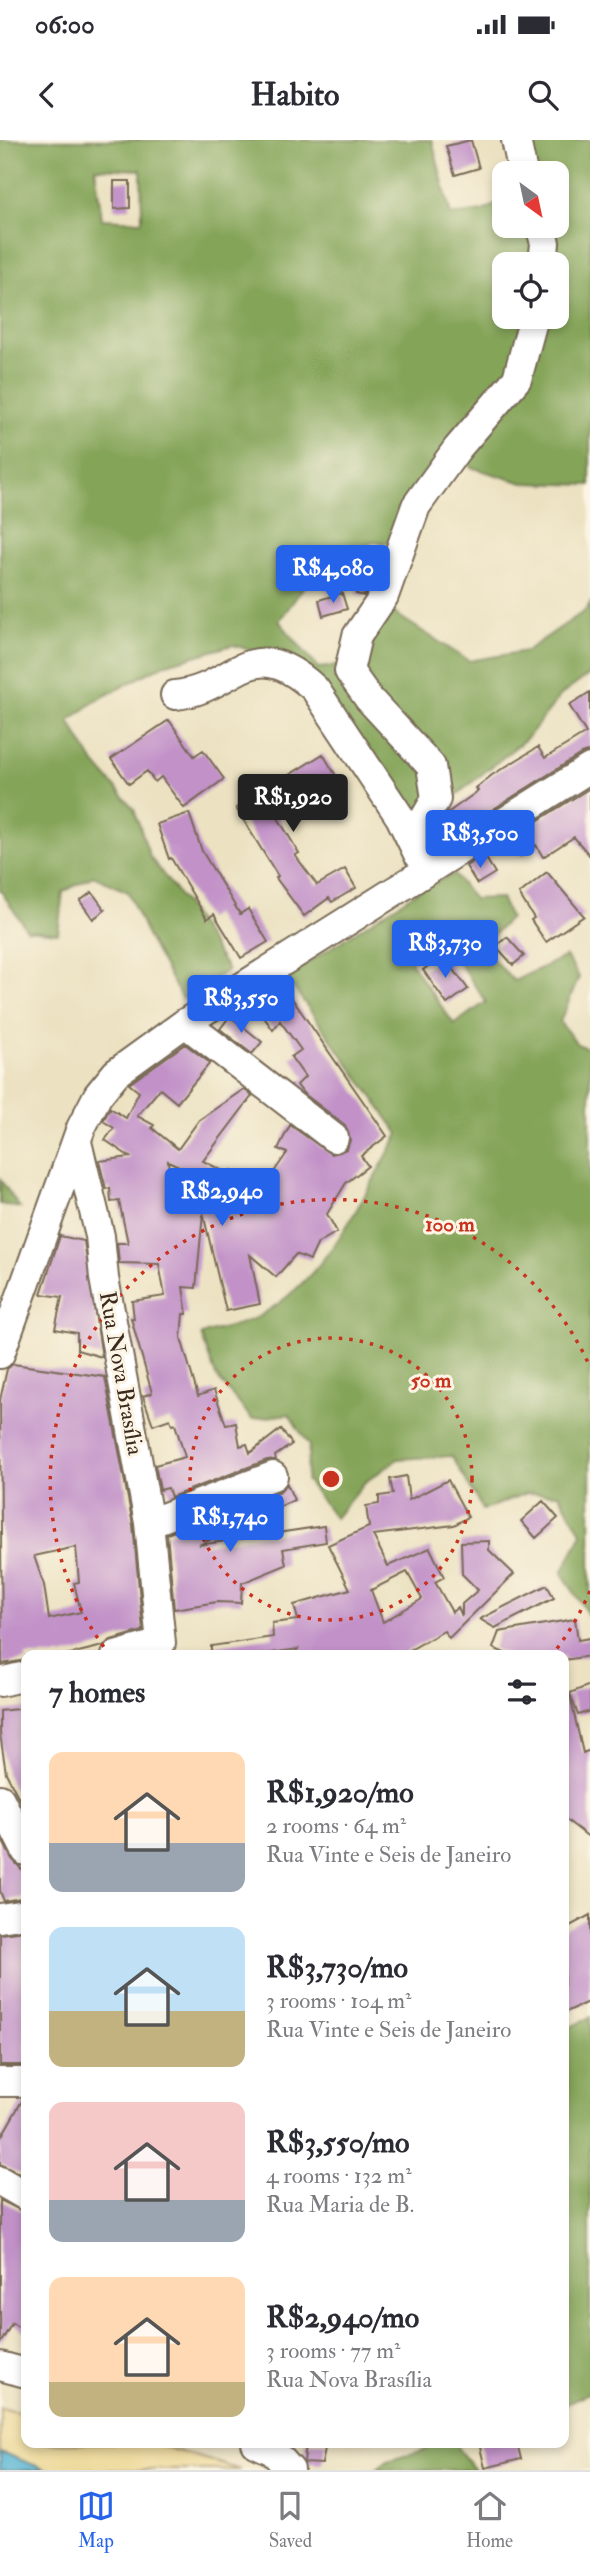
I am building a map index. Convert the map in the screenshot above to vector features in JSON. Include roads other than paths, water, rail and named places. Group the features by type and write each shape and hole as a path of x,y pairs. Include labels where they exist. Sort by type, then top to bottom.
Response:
{"street":[{"path":"516,140 520,161"},
{"path":"412,840 436,799 431,766 369,699 349,670 357,636 384,596 416,506 457,449 517,379 531,329"},
{"path":"175,695 196,693 236,669 258,662 275,663 297,673 315,689 400,817 421,858 421,873"},
{"path":"0,1354 43,1229 78,1142 98,1095 116,1073 185,1023 590,768"},
{"path":"185,1023 334,1138"},
{"name":"Rua Nova Brasília","path":"78,1142 100,1236 104,1278 149,1523 161,1643 137,1650"},
{"path":"149,1523 274,1476"},
{"path":"0,1682 21,1677"},
{"path":"0,1799 21,1841"},
{"path":"0,1917 21,1915"},
{"path":"0,2082 21,2082"},
{"path":"0,2181 21,2193"},
{"path":"0,2366 21,2372"},
{"path":"267,2448 273,2451 290,2470"},
{"path":"296,2470 297,2448"}],"water":[{"path":"0,2452 47,2470 0,2470"}]}
